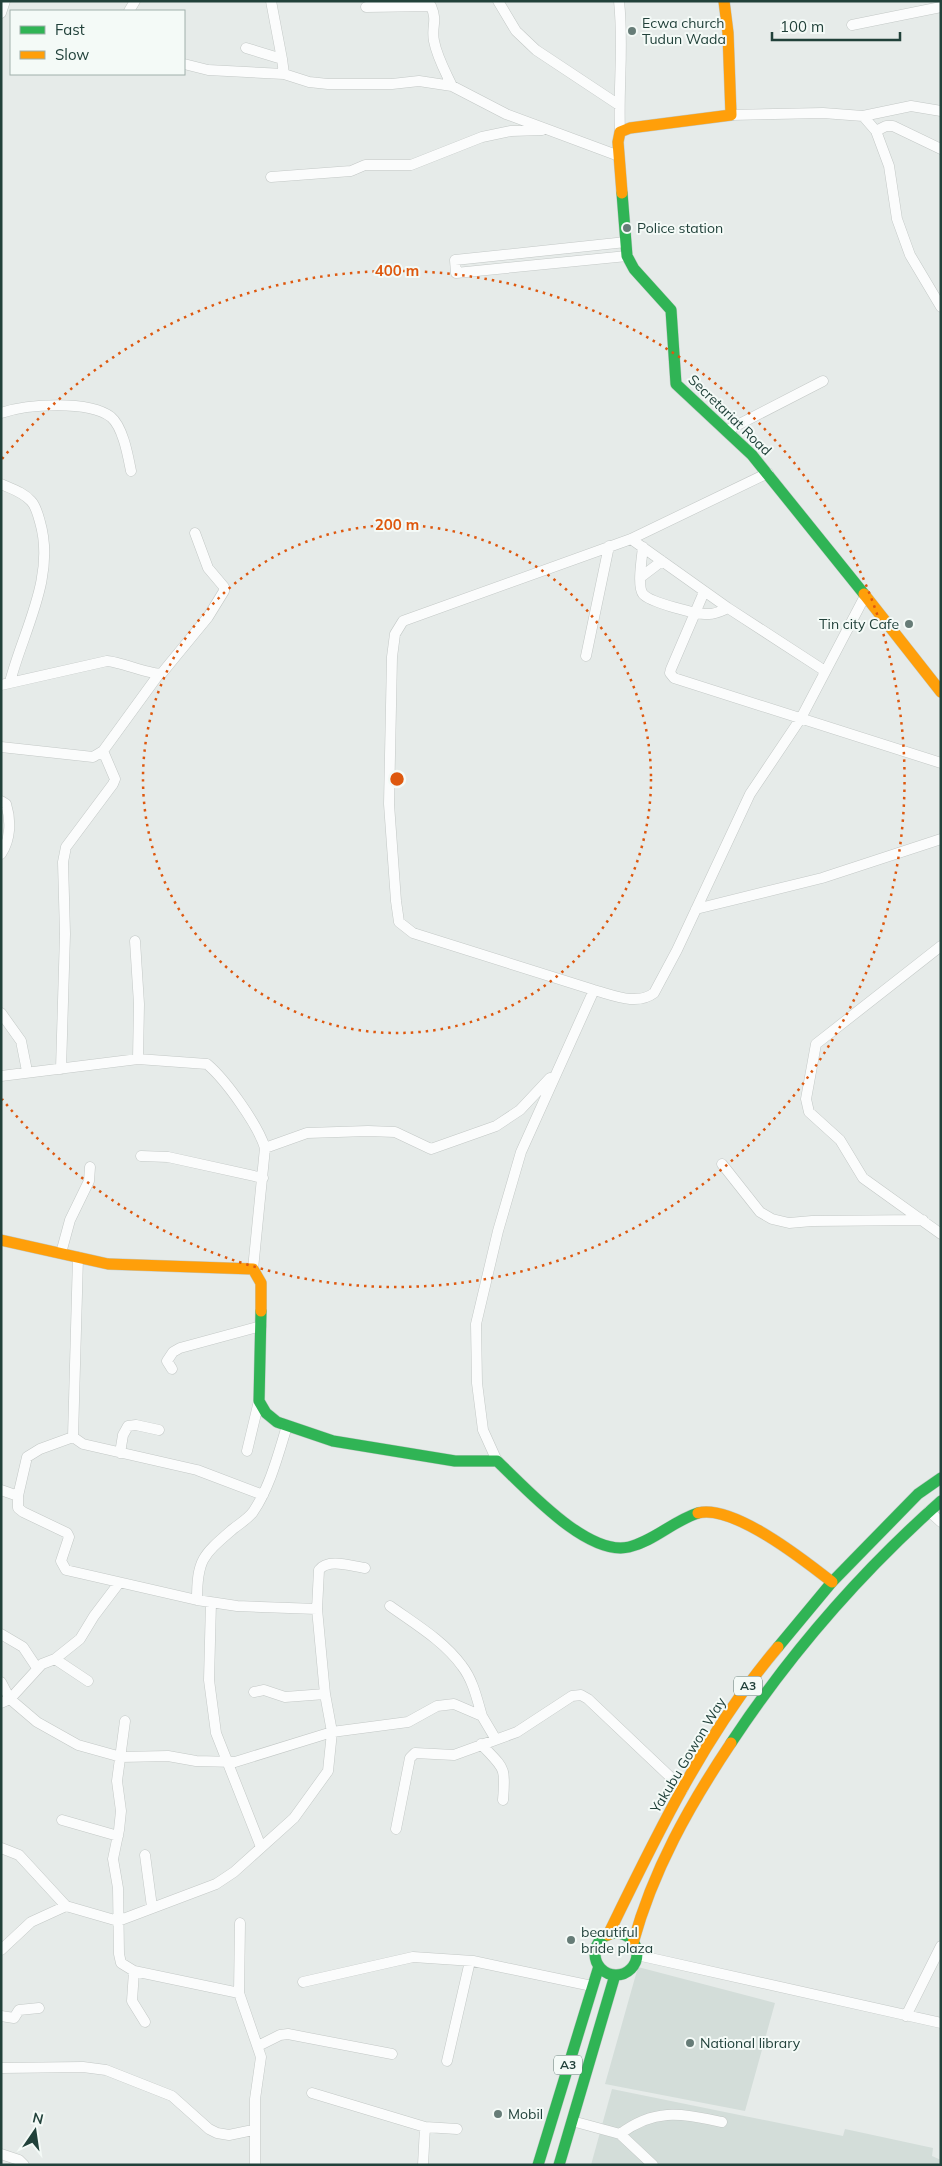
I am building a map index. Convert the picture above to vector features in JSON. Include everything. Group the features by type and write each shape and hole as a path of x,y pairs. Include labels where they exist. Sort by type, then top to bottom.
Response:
{"main road":[{"path":"626,256 618,142 620,132 630,128 731,115 728,33 724,1"},
{"name":"Secretariat Road","path":"626,256 634,270 670,310 676,384 768,472 941,692"},
{"path":"1,1240 108,1264 242,1267 253,1269 261,1283 259,1401 266,1413 287,1426 334,1440 455,1461 497,1461 556,1515 603,1544 616,1548 634,1545 697,1513 713,1511 737,1521 813,1566 832,1582"},
{"name":"Yakubu Gowon Way","path":"608,1935 648,1853 683,1789 733,1707 764,1663 832,1582 918,1494 941,1478"},
{"name":"A3","path":"633,1942 647,1895 660,1864 735,1734 810,1632 872,1567 941,1501"},
{"path":"608,1935 624,1936 633,1942 636,1955 632,1967 622,1974 615,1975 603,1971 599,1966 595,1951 600,1941 608,1935"},
{"name":"A3","path":"538,2165 599,1966"},
{"name":"A3","path":"559,2165 615,1975"}],"street":[{"path":"1,13 5,1"},
{"path":"271,1 284,74"},
{"path":"498,1 516,31 536,50 619,105"},
{"path":"619,1 623,33 619,105 620,132"},
{"path":"366,7 431,6 436,17 433,38 438,55 452,86"},
{"path":"852,24 929,7 941,7"},
{"path":"246,48 282,59"},
{"path":"185,64 208,70 284,74 309,82 328,84 392,84 419,81 452,86 506,114 619,156"},
{"path":"731,115 823,113 864,116 911,106 941,111"},
{"path":"911,106 916,112 941,118"},
{"path":"864,116 876,130 889,166 897,220 910,255 941,307"},
{"path":"876,130 886,126 893,126 941,148"},
{"path":"271,176 351,171 365,165 411,165 482,137 511,131 545,130"},
{"path":"626,242 455,260 456,273 626,256"},
{"path":"726,432 823,380"},
{"path":"1,413 60,405 98,409 112,418 126,445 131,471"},
{"path":"768,472 631,539 403,621 395,634 392,657 390,804 399,922 413,933 594,990 639,1000 648,997 654,992 696,910 750,794 801,718 865,596"},
{"path":"1,484 20,492 33,502 43,534 43,568 40,590 5,684"},
{"path":"1,746 87,758 103,751 132,708 208,617 224,591 224,587 208,568 195,533"},
{"path":"631,539 704,592 825,671"},
{"path":"586,656 609,546"},
{"path":"643,547 642,593 652,600 707,615 718,613 728,608"},
{"path":"641,577 662,562"},
{"path":"704,592 671,669 670,673 674,678 941,763"},
{"path":"5,684 107,661 121,662 159,674"},
{"path":"61,1069 65,934 64,862 66,847 114,784 115,779 103,751"},
{"path":"1,801 6,804 9,812 9,837 1,854"},
{"path":"696,910 822,878 941,839"},
{"path":"135,941 139,1004 138,1059"},
{"path":"941,946 816,1044 806,1099 809,1112 840,1140 863,1178 941,1234"},
{"path":"497,1461 483,1430 477,1383 476,1324 498,1231 521,1152 594,990"},
{"path":"1,1014 21,1041 27,1071"},
{"path":"1,1076 27,1071 61,1069 138,1059 207,1064 252,1122 261,1136 265,1148 253,1269"},
{"path":"265,1148 306,1133 368,1131 395,1132 431,1149 496,1126 520,1110 556,1072"},
{"path":"141,1156 168,1157 263,1178"},
{"path":"722,1164 760,1212 772,1219 789,1223 924,1220"},
{"path":"61,1253 70,1220 89,1181 90,1167"},
{"path":"73,1437 78,1257"},
{"path":"172,1370 166,1361 173,1352 180,1348 261,1326"},
{"path":"248,1451 259,1401"},
{"path":"120,1453 128,1426 136,1425 159,1430"},
{"path":"197,1600 197,1580 201,1560 208,1551 252,1514 263,1495 287,1426"},
{"path":"73,1437 83,1444 197,1470 263,1495"},
{"path":"73,1437 40,1449 27,1457 18,1496 18,1508 23,1512 67,1533 69,1537 61,1561 66,1570 197,1600 266,1608 317,1609"},
{"path":"1,1490 18,1496"},
{"path":"929,1511 941,1522"},
{"path":"1,1848 19,1855 66,1906 118,1921 216,1884 234,1872 294,1818 328,1771 332,1732 325,1694 317,1609 318,1570 328,1564 365,1568"},
{"path":"6,1701 37,1668 55,1659 80,1639 94,1616 119,1583"},
{"path":"211,1602 210,1688 216,1733 261,1847"},
{"path":"390,1606 448,1649 463,1666 472,1683 482,1716 495,1738"},
{"path":"1,1634 23,1647 37,1668"},
{"path":"55,1659 88,1681"},
{"path":"1,1682 6,1701 37,1722 78,1744 121,1756 168,1756 196,1761 235,1762 332,1732 408,1722 437,1706 454,1704 482,1716"},
{"path":"254,1692 264,1690 284,1697 325,1694"},
{"path":"396,1829 410,1758 415,1753 454,1755 495,1738 517,1732 572,1696 581,1695 683,1789"},
{"path":"125,1721 116,1781 121,1811 113,1859 118,1888 121,1963 134,1971 239,1993"},
{"path":"481,1744 503,1768 506,1775 503,1800"},
{"path":"62,1820 118,1836"},
{"path":"146,1855 152,1907"},
{"path":"1,1950 31,1922 66,1906"},
{"path":"240,1923 239,1993 261,2057 254,2130 255,2165"},
{"path":"906,2016 941,1946"},
{"path":"636,1955 941,2023"},
{"path":"303,1982 413,1957 470,1961 592,1986"},
{"path":"448,2061 470,1961"},
{"path":"134,1971 132,2002 145,2022"},
{"path":"1,2016 14,2018 19,2010 39,2008"},
{"path":"258,2046 280,2035 288,2034 392,2054"},
{"path":"1,2068 83,2068 106,2070 166,2093 209,2129 217,2133 229,2135 254,2130"},
{"path":"312,2093 348,2102 425,2127 457,2129"},
{"path":"620,2134 636,2122 656,2116 679,2114 722,2122"},
{"path":"572,2121 620,2134 653,2165"},
{"path":"423,2165 425,2127"},
{"path":"1,2154 19,2160 24,2165"}],"shaded area":[{"name":"National library","path":"638,1967 775,2003 745,2111 605,2084"},
{"path":"612,2089 843,2136 845,2129 933,2148 932,2156 941,2160 941,2165 591,2165"}],"traffic: fast":[{"path":"622,193 627,256 634,269 671,310 676,384 752,455 864,594"},
{"path":"261,1311 259,1401 266,1413 277,1422 333,1441 455,1461 497,1461 558,1518 576,1531 612,1547 629,1547 638,1544 698,1513"},
{"path":"778,1647 832,1582 918,1494 941,1478"},
{"path":"731,1743 802,1645 828,1615 882,1556 941,1501"},
{"path":"616,1933 631,1939 637,1954 631,1969 616,1975 601,1969 595,1954 601,1939 616,1933"},
{"path":"538,2165 599,1966"},
{"path":"559,2165 615,1975"}],"traffic: slow":[{"path":"622,193 618,142 620,132 630,128 731,115 728,33 724,1"},
{"path":"864,594 941,692"},
{"path":"1,1240 108,1264 253,1269 261,1283 261,1311"},
{"path":"698,1513 713,1512 748,1525 787,1548 832,1582"},
{"path":"608,1935 664,1823 705,1749 752,1680 778,1647"},
{"path":"633,1943 651,1890 674,1839 731,1743"}],"place":[{"name":"Ecwa church Tudun Wada","path":"632,31"},
{"name":"Police station","path":"627,228"},
{"name":"Tin city Cafe","path":"909,624"},
{"name":"beautiful bride plaza","path":"571,1940"},
{"name":"National library","path":"690,2043"},
{"name":"Mobil","path":"498,2114"}]}
